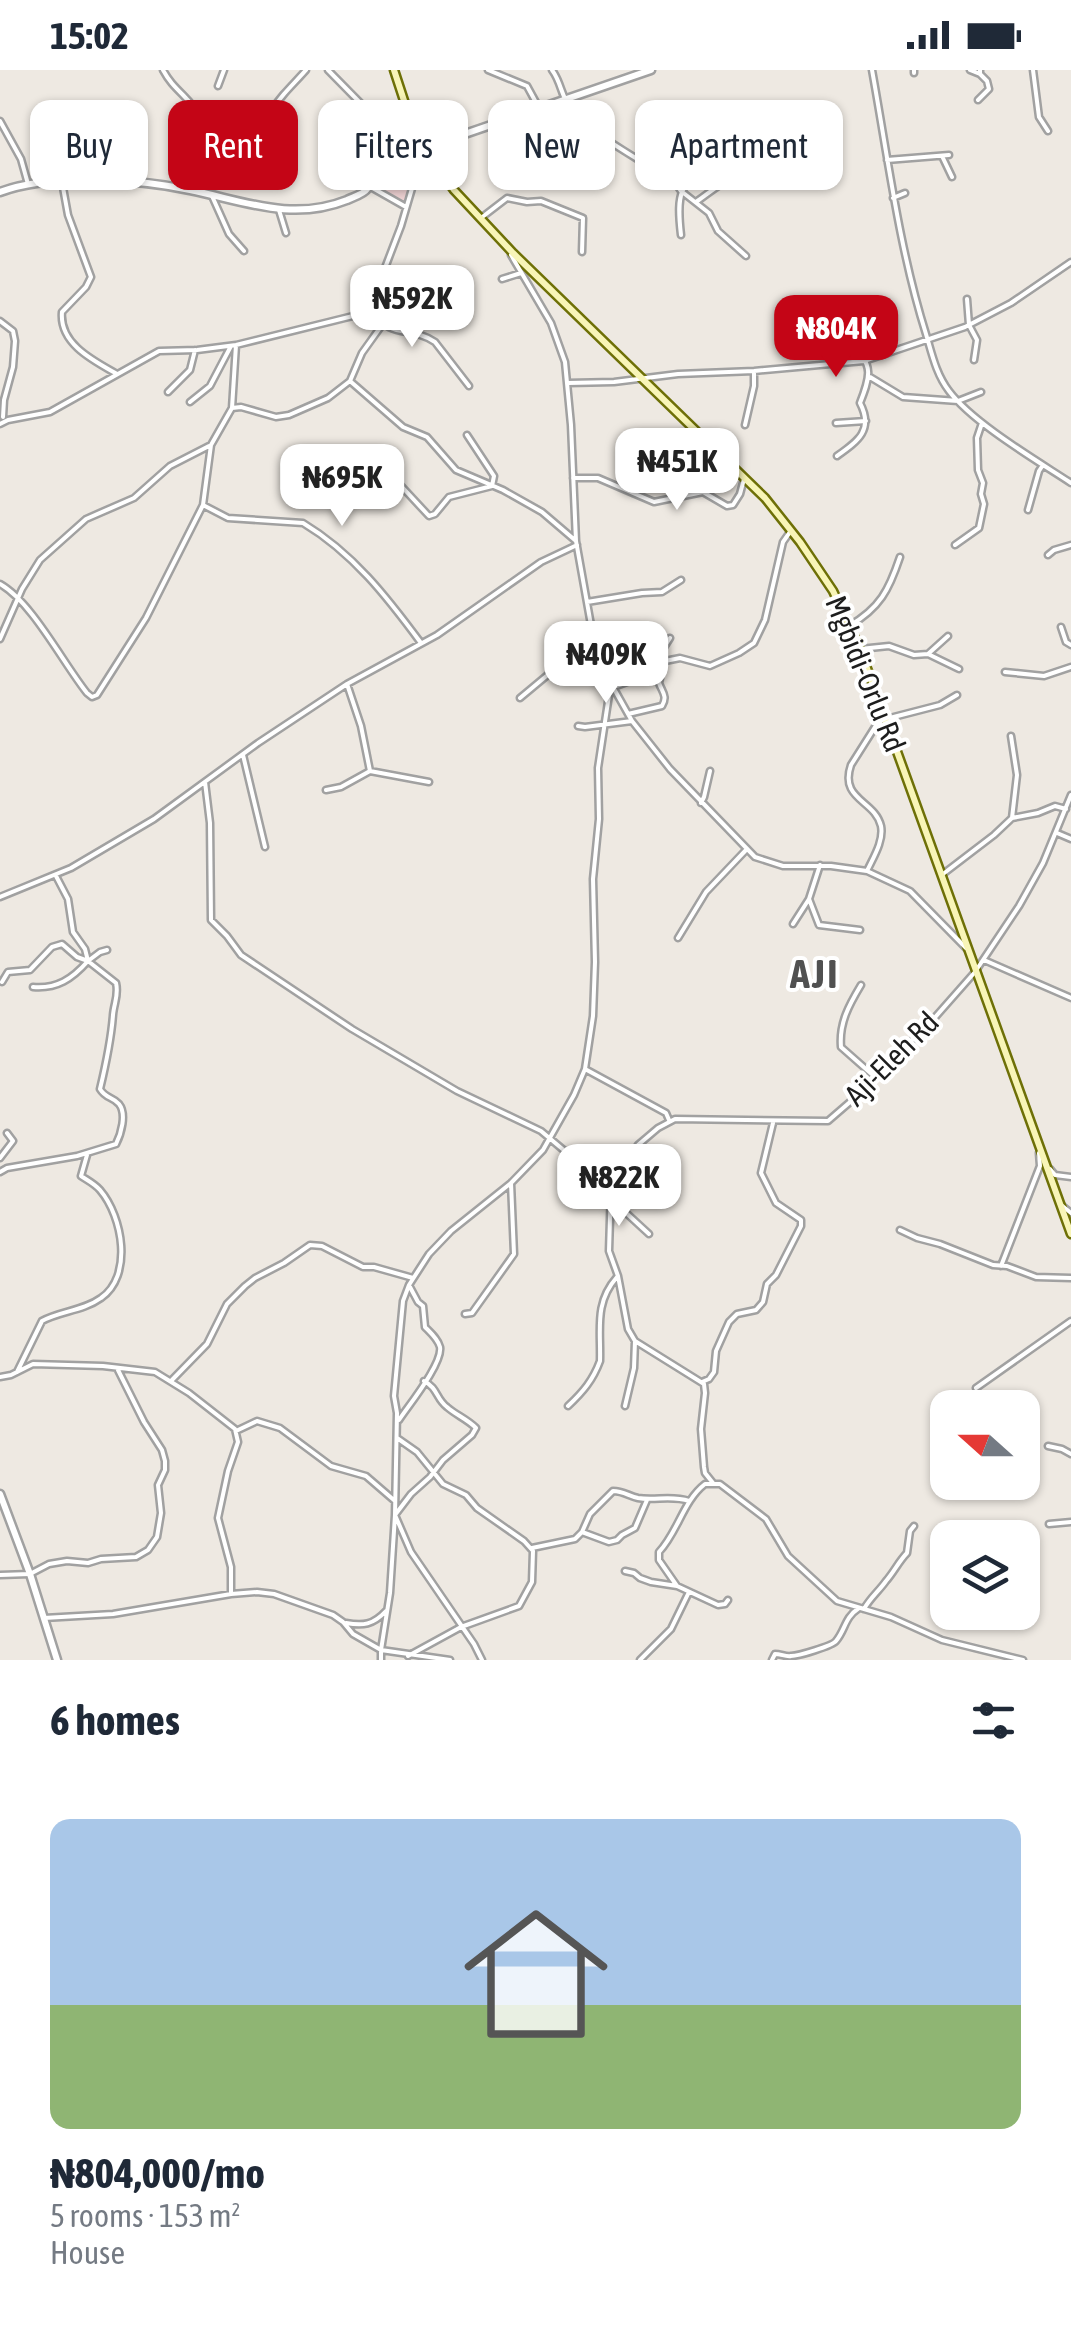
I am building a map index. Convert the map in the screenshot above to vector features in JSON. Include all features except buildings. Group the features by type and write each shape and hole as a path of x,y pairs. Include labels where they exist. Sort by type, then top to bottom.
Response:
{"main road":[{"name":"Mgbidi-Orlu Rd","path":"394,70 403,100"},
{"name":"Mgbidi-Orlu Rd","path":"455,190 765,498 833,591 860,648 1071,1234"}],"street":[{"path":"162,70 187,100"},
{"path":"218,86 224,70"},
{"path":"280,100 306,70"},
{"path":"328,70 357,100"},
{"path":"488,70 527,86 535,100"},
{"path":"552,70 563,89 564,100 650,70"},
{"path":"872,70 893,198 914,294 937,372 949,392 982,423 1071,483"},
{"path":"970,70 980,72 987,82 989,90 978,100"},
{"path":"1034,70 1039,117 1048,131"},
{"path":"0,122 21,159 28,184 0,192"},
{"path":"615,143 676,184 709,213 728,242 746,256"},
{"path":"887,160 945,155 952,177"},
{"path":"148,184 279,210 342,202 367,190"},
{"path":"64,190 91,277 66,305 61,320 76,346 117,374"},
{"path":"376,190 406,206"},
{"path":"4,417 50,412 159,351 234,345 369,309 411,190"},
{"path":"696,202 713,190"},
{"path":"680,191 681,234"},
{"path":"893,198 905,193"},
{"path":"212,196 229,234 244,251"},
{"path":"481,218 507,198 542,201 583,218 582,252"},
{"path":"279,210 286,233"},
{"path":"506,244 551,323 565,362 576,543 587,602 598,650 632,721 670,769 755,857 783,866 867,872 910,891 966,948"},
{"path":"568,383 864,361 969,324 1011,303 1071,262"},
{"path":"502,278 521,273"},
{"path":"966,299 969,324 976,340 974,360"},
{"path":"369,309 393,330 435,342 469,386"},
{"path":"0,321 13,330 15,341 0,424"},
{"path":"232,408 289,416 328,398 350,381 362,353 382,324"},
{"path":"190,402 210,386 234,345"},
{"path":"0,584 18,598 90,697 95,696 146,618 203,505 212,445 232,408 234,345"},
{"path":"850,347 860,353 870,378 904,397 958,401 982,392"},
{"path":"168,392 190,370 195,350"},
{"path":"744,425 754,371"},
{"path":"837,456 863,433 866,414 860,402 870,378"},
{"path":"350,381 403,427 427,437 456,470 542,512 576,543"},
{"path":"836,423 866,421"},
{"path":"954,545 978,528 984,504 977,438 982,423"},
{"path":"466,435 494,476 492,486"},
{"path":"0,639 33,568 86,518 134,498 164,470 212,445"},
{"path":"1028,510 1043,465"},
{"path":"390,474 428,516 435,514 450,496 492,486"},
{"path":"572,478 598,478 654,502 703,492 731,506 740,494 744,477"},
{"path":"203,505 228,518 303,523 358,566 422,643"},
{"path":"650,664 680,658 710,666 754,643 765,620 784,542 791,531"},
{"path":"0,897 55,876 154,819 346,684 422,643 541,562 576,543"},
{"path":"1048,554 1071,544"},
{"path":"850,626 867,616 889,588 900,557"},
{"path":"587,602 662,592 681,580"},
{"path":"1061,628 1071,645"},
{"path":"928,654 948,636"},
{"path":"612,684 628,682 648,670 670,638"},
{"path":"860,648 889,646 902,652 928,654 958,670"},
{"path":"520,698 550,674 598,650"},
{"path":"628,714 662,706 664,702 660,678 654,676 650,664"},
{"path":"1005,672 1044,676 1071,667"},
{"path":"346,684 361,726 370,770"},
{"path":"381,1660 396,1515 394,1396 403,1301 429,1254 532,1163 550,1139 584,1069 593,1016 598,768 612,684"},
{"path":"867,872 881,829 876,816 850,789 848,772 885,718 940,705 957,695"},
{"path":"578,726 632,721"},
{"path":"1012,736 1017,775 1012,818"},
{"path":"243,755 265,847"},
{"path":"326,790 341,788 370,770 429,782"},
{"path":"701,803 710,771"},
{"path":"205,782 210,823 211,920 241,955 352,1029 458,1091 541,1131 610,1186"},
{"name":"Aji-Eleh Rd","path":"670,1122 828,1121 924,1030 975,972 1020,906 1071,795"},
{"path":"942,874 1012,818 1055,806 1066,809"},
{"path":"1056,833 1071,839"},
{"path":"678,938 706,892 746,850"},
{"path":"793,924 809,899 820,866"},
{"path":"55,876 68,899 73,932 88,960"},
{"path":"809,899 818,924 860,930"},
{"path":"0,1172 87,1154 118,1142 123,1117 120,1105 102,1095 100,1089 110,1046 116,983 62,944 52,947 30,970 8,972 2,982"},
{"path":"32,987 47,988 72,978 88,960 107,950"},
{"path":"982,959 1071,998"},
{"path":"861,985 843,1019 841,1047 876,1077"},
{"path":"584,1069 666,1113 670,1122 638,1146 610,1186 609,1251 628,1329 635,1340 702,1382 704,1467 713,1483"},
{"path":"702,1382 714,1372 717,1347 729,1322 764,1302 767,1284 776,1275 801,1226 800,1220 776,1203 761,1173 773,1122"},
{"path":"0,1158 13,1141 7,1134"},
{"path":"1001,1266 1040,1166 1038,1143"},
{"path":"17,1372 42,1322 105,1296 121,1267 122,1248 108,1203 99,1188 82,1176 87,1154"},
{"path":"1047,1166 1055,1174 1071,1177"},
{"path":"465,1314 472,1313 514,1254 511,1184"},
{"path":"612,1199 649,1234"},
{"path":"1060,1204 1071,1213"},
{"path":"900,1230 993,1266 1008,1266 1036,1278 1071,1278"},
{"path":"171,1381 207,1344 228,1304 245,1286 310,1245 322,1246 363,1267 414,1278"},
{"path":"568,1406 586,1388 600,1361 603,1296 618,1276"},
{"path":"397,1424 439,1356 439,1344 425,1327 424,1306 409,1285"},
{"path":"976,1388 1071,1321"},
{"path":"625,1406 634,1368 635,1340"},
{"path":"0,1377 33,1364 154,1372 236,1431 238,1442 218,1518 232,1567 231,1594"},
{"path":"0,1574 30,1574 50,1564 136,1557 148,1550 157,1537 161,1513 158,1485 166,1462 118,1369"},
{"path":"396,1515 411,1494 476,1428 447,1408 435,1386 424,1381"},
{"path":"236,1431 258,1421 280,1428 331,1466 366,1476 394,1500"},
{"path":"397,1438 412,1448 443,1484 466,1494 477,1508 532,1548 568,1541 582,1532 590,1514 614,1491 636,1498 689,1500"},
{"path":"1048,1446 1071,1454"},
{"path":"396,1455 412,1448"},
{"path":"677,1586 658,1555 689,1500 702,1486 720,1484 766,1519 788,1556 838,1601 891,1617 942,1640 1023,1660"},
{"path":"0,1494 57,1660"},
{"path":"582,1532 601,1540 617,1540 636,1528 648,1498"},
{"path":"396,1515 411,1552 482,1660"},
{"path":"1049,1524 1071,1522"},
{"path":"772,1660 775,1654 813,1652 838,1639 849,1615 861,1609 908,1553 914,1526"},
{"path":"408,1656 461,1627 519,1606 532,1582 532,1548"},
{"path":"625,1571 644,1580 677,1586 718,1605 728,1600"},
{"path":"640,1660 671,1629 689,1591"},
{"path":"43,1618 130,1612 257,1592 322,1611 381,1650 450,1660"},
{"path":"343,1622 368,1624 386,1611"}],"shaded area":[{"path":"376,190 409,190 404,205"}],"district":[{"name":"AJI","path":"815,974"}]}
